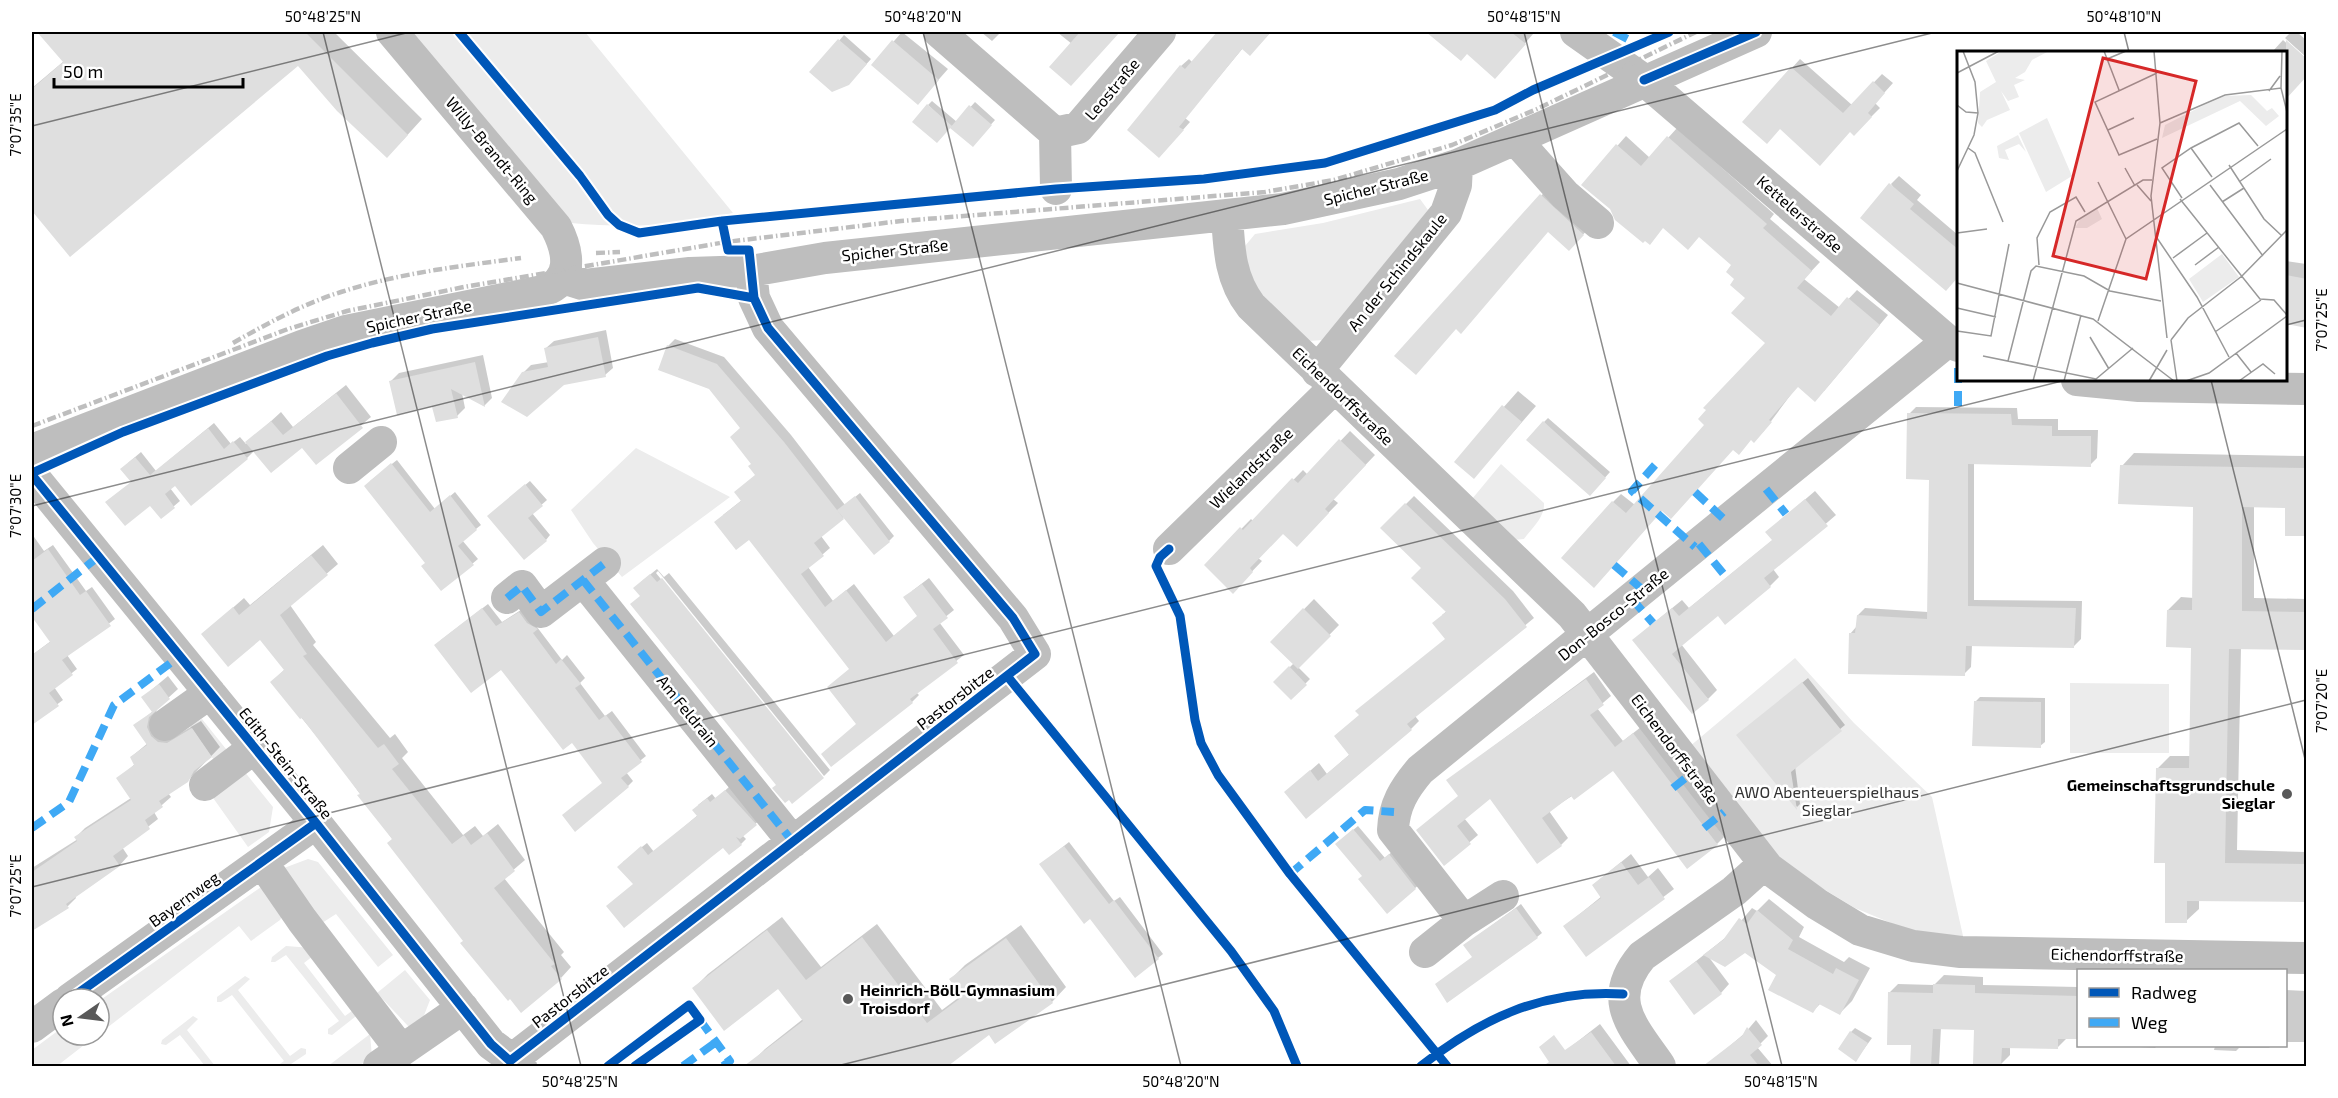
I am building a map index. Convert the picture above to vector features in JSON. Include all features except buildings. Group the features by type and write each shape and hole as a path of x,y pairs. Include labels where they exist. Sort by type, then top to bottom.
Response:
{"street":[{"name":"Willy-Brandt-Ring","path":"392,32 556,227 563,241 566,255 567,268 563,278"},
{"path":"939,32 1055,133 1056,189"},
{"name":"Leostraße","path":"1055,133 1078,128 1160,32"},
{"name":"Kettelerstraße","path":"1576,32 1644,80 1953,344"},
{"name":"Spicher Straße","path":"32,450 316,341 405,318 543,291 554,287 563,278 585,285 690,273 751,271 825,258 1283,209 1399,184 1457,165 1756,32"},
{"path":"1515,139 1565,195 1598,223"},
{"name":"An der Schindskaule","path":"1325,379 1446,213 1456,185 1457,165"},
{"name":"Eichendorffstraße","path":"1227,215 1230,254 1238,289 1251,306 1572,615 1764,864 1817,904 1860,930 1913,946 1961,952 2307,958"},
{"name":"Pastorsbitze","path":"515,1064 793,842 1035,654 1013,618 768,328 754,298 751,271"},
{"name":"Don-Bosco-Straße","path":"1464,921 1393,830 1394,812 1407,786 1420,770 1953,344"},
{"name":"Wielandstraße","path":"1169,549 1325,379"},
{"path":"2086,381 2139,387 2307,389"},
{"path":"350,468 381,442"},
{"name":"Edith-Stein-Straße","path":"32,475 316,823 491,1044 515,1064"},
{"name":"Am Feldrain","path":"507,598 522,586 541,612 594,572 793,842"},
{"path":"165,725 210,693"},
{"path":"205,785 254,748"},
{"name":"Bayernweg","path":"87,987 316,823"},
{"path":"262,862 390,1058 463,1008"},
{"path":"1660,1066 1626,1015 1624,989 1632,968 1642,956 1734,891 1764,864"},
{"path":"1425,952 1464,921 1503,896"},
{"path":"32,1027 51,1013"}],"green space":[{"path":"408,32 585,32 733,213 673,224 612,226 571,223"},
{"path":"1420,199 1428,210 1323,340 1308,341 1257,292 1248,274 1245,246 1255,234 1323,223"},
{"path":"636,448 730,497 622,577 593,543 571,510"},
{"path":"1501,464 1544,503 1540,518 1524,539 1513,540 1472,499"},
{"name":"AWO Abenteuerspielhaus Sieglar","path":"1795,658 1854,723 1932,797 1963,936 1915,933 1855,908 1775,857 1689,747"},
{"path":"2070,683 2169,684 2169,753 2070,753"},
{"path":"202,719 230,754 216,763 190,726"},
{"path":"244,771 273,807 269,832 248,847 211,795"},
{"path":"308,859 318,862 393,955 378,967 336,914 322,923 284,868"},
{"path":"264,885 282,916 280,920 251,941 239,926 111,1025 111,993"},
{"path":"286,946 312,948 313,956 304,963 345,1016 356,1008 360,1013 332,1035 328,1034 328,1029 339,1021 286,955 271,962 272,957"},
{"path":"405,970 430,1000 423,1018 409,1027 377,993"},
{"path":"245,976 250,979 238,990 290,1056 301,1048 306,1049 306,1054 288,1066 277,1066 284,1061 232,995 217,1002 217,997"},
{"path":"193,1016 198,1019 187,1030 215,1066 205,1066 180,1035 166,1045 161,1044 162,1040"},
{"path":"370,1034 372,1057 359,1066 328,1066"},
{"path":"51,1036 51,1047 82,1047 57,1066 32,1066 32,1050"}],"railway":[{"path":"32,426 288,329 347,311 464,287 726,242 901,221 1265,192 1334,180 1452,145 1537,109 1696,32"},
{"path":"596,253 620,252"},
{"path":"233,343 299,308 363,285 430,271 521,258"}],"marked path":[{"path":"1614,32 1639,45"},
{"path":"1958,381 1958,406"},
{"path":"1655,465 1632,491 1695,547"},
{"path":"1766,489 1786,514"},
{"path":"1695,492 1726,521"},
{"path":"1699,544 1727,578"},
{"path":"32,609 98,557"},
{"path":"507,598 522,586 541,612 605,563"},
{"path":"1614,565 1643,590"},
{"path":"583,580 793,842"},
{"path":"1632,599 1653,623"},
{"path":"32,828 69,802 114,705 180,656"},
{"path":"1673,788 1693,772"},
{"path":"1290,874 1365,810 1394,812"},
{"path":"1704,828 1724,812"},
{"path":"700,1020 730,1061 723,1066"},
{"path":"683,1066 716,1042"}],"cycle path":[{"path":"459,32 580,176 608,215 619,225 639,233 722,221 1056,189 1204,179 1325,163 1495,110 1533,90 1669,32"},
{"path":"1644,80 1756,32"},
{"path":"32,475 316,823 491,1044 510,1061 1035,654 1013,618 768,328 754,298 749,250 728,250 722,221"},
{"path":"32,473 123,432 327,356 372,343 432,329 698,288 754,298"},
{"path":"1169,549 1160,557 1156,566 1180,616 1195,720 1201,743 1218,775 1290,874 1447,1066"},
{"path":"1008,677 1231,951 1274,1011 1297,1066"},
{"path":"87,987 316,823"},
{"path":"1421,1066 1467,1034 1515,1010 1567,996 1623,994"},
{"path":"608,1066 689,1005 700,1020 635,1066"}],"place":[{"name":"Gemeinschaftsgrundschule Sieglar","path":"2287,794"},
{"name":"Heinrich-Böll-Gymnasium Troisdorf","path":"848,999"}]}
